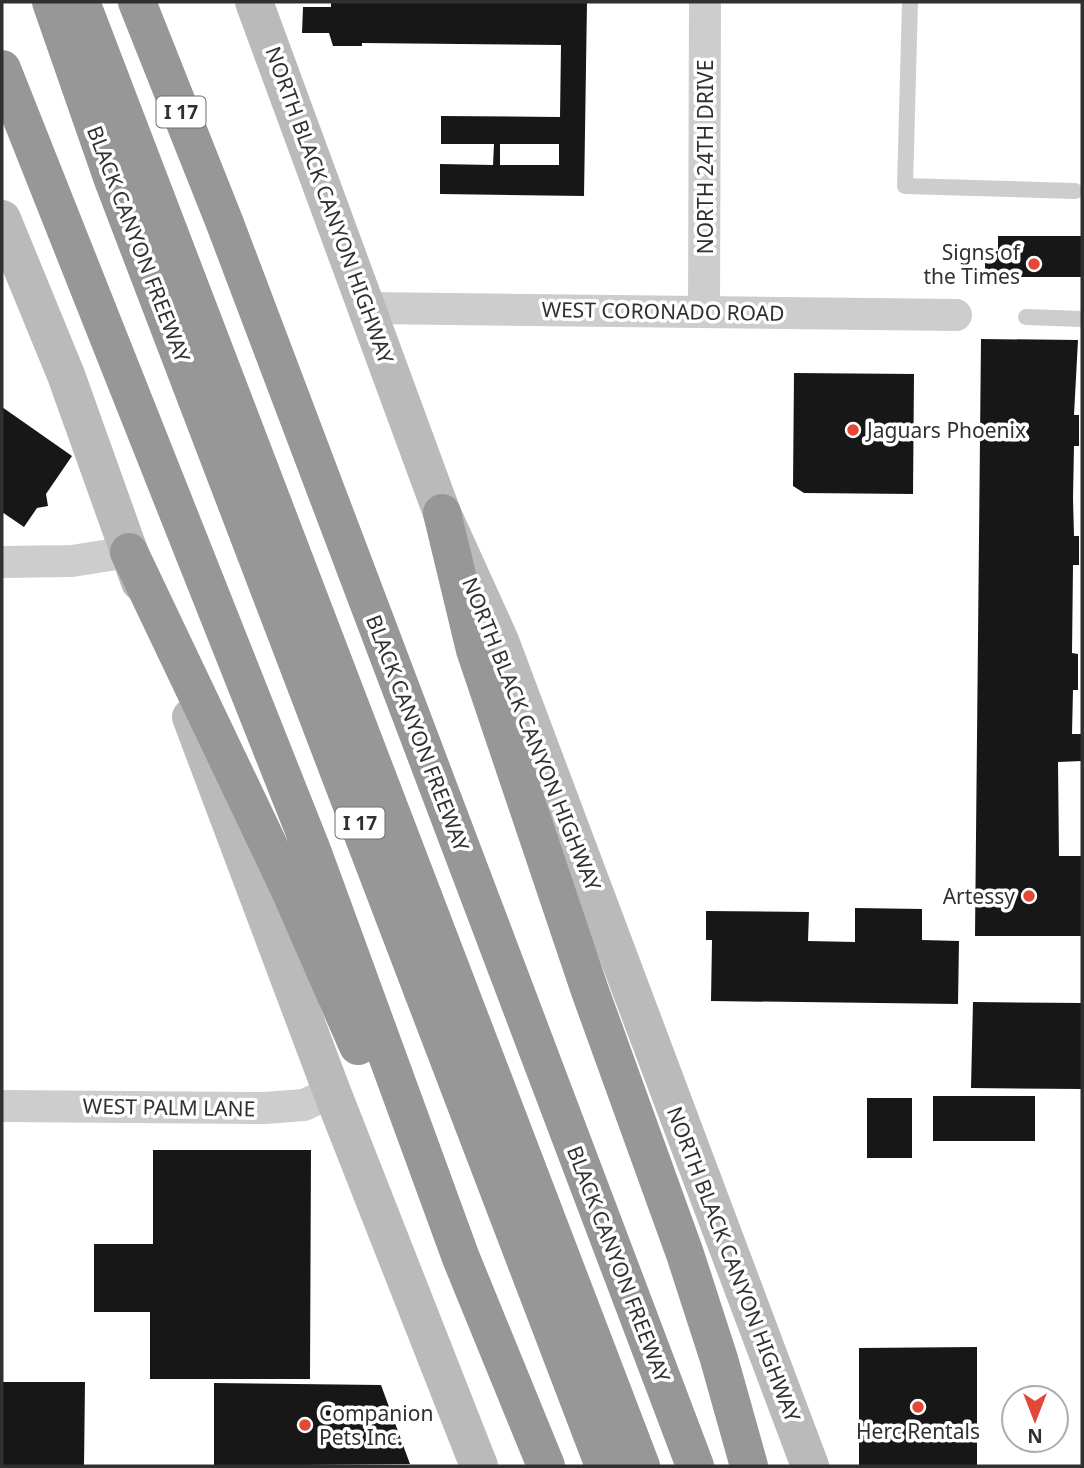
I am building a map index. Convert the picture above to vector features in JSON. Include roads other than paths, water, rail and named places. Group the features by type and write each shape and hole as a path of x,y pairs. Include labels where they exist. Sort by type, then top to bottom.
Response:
{"highway":[{"path":"28,2 113,180"},
{"name":"BLACK CANYON FREEWAY","path":"51,2 113,180 604,1466"},
{"path":"81,2 640,1466"},
{"name":"BLACK CANYON FREEWAY","path":"137,2 224,221 695,1466"},
{"path":"159,2 224,221"},
{"path":"2,69 313,853 461,1258 546,1466"},
{"path":"442,513 475,650 590,991 685,1254 719,1359 749,1466"},
{"path":"129,552 288,886 380,1096 461,1258"}],"main road":[{"name":"NORTH BLACK CANYON HIGHWAY","path":"254,2 369,308 442,513 500,641 810,1466"},
{"path":"2,219 66,375 129,552 332,1092 480,1466"}],"street":[{"name":"NORTH 24TH DRIVE","path":"704,312 705,2"},
{"name":"WEST CORONADO ROAD","path":"369,308 956,316"},
{"path":"2,562 72,561 129,552"},
{"name":"WEST PALM LANE","path":"2,1105 265,1108 304,1105 332,1092"}],"lane":[{"path":"909,2 905,186 1074,191"},
{"path":"1026,317 1082,319"}],"place":[{"name":"Signs of the Times","path":"1034,264"},
{"name":"Jaguars Phoenix","path":"853,430"},
{"name":"Artessy","path":"1029,896"},
{"name":"Herc Rentals","path":"918,1407"},
{"name":"Companion Pets Inc.","path":"305,1425"}]}
